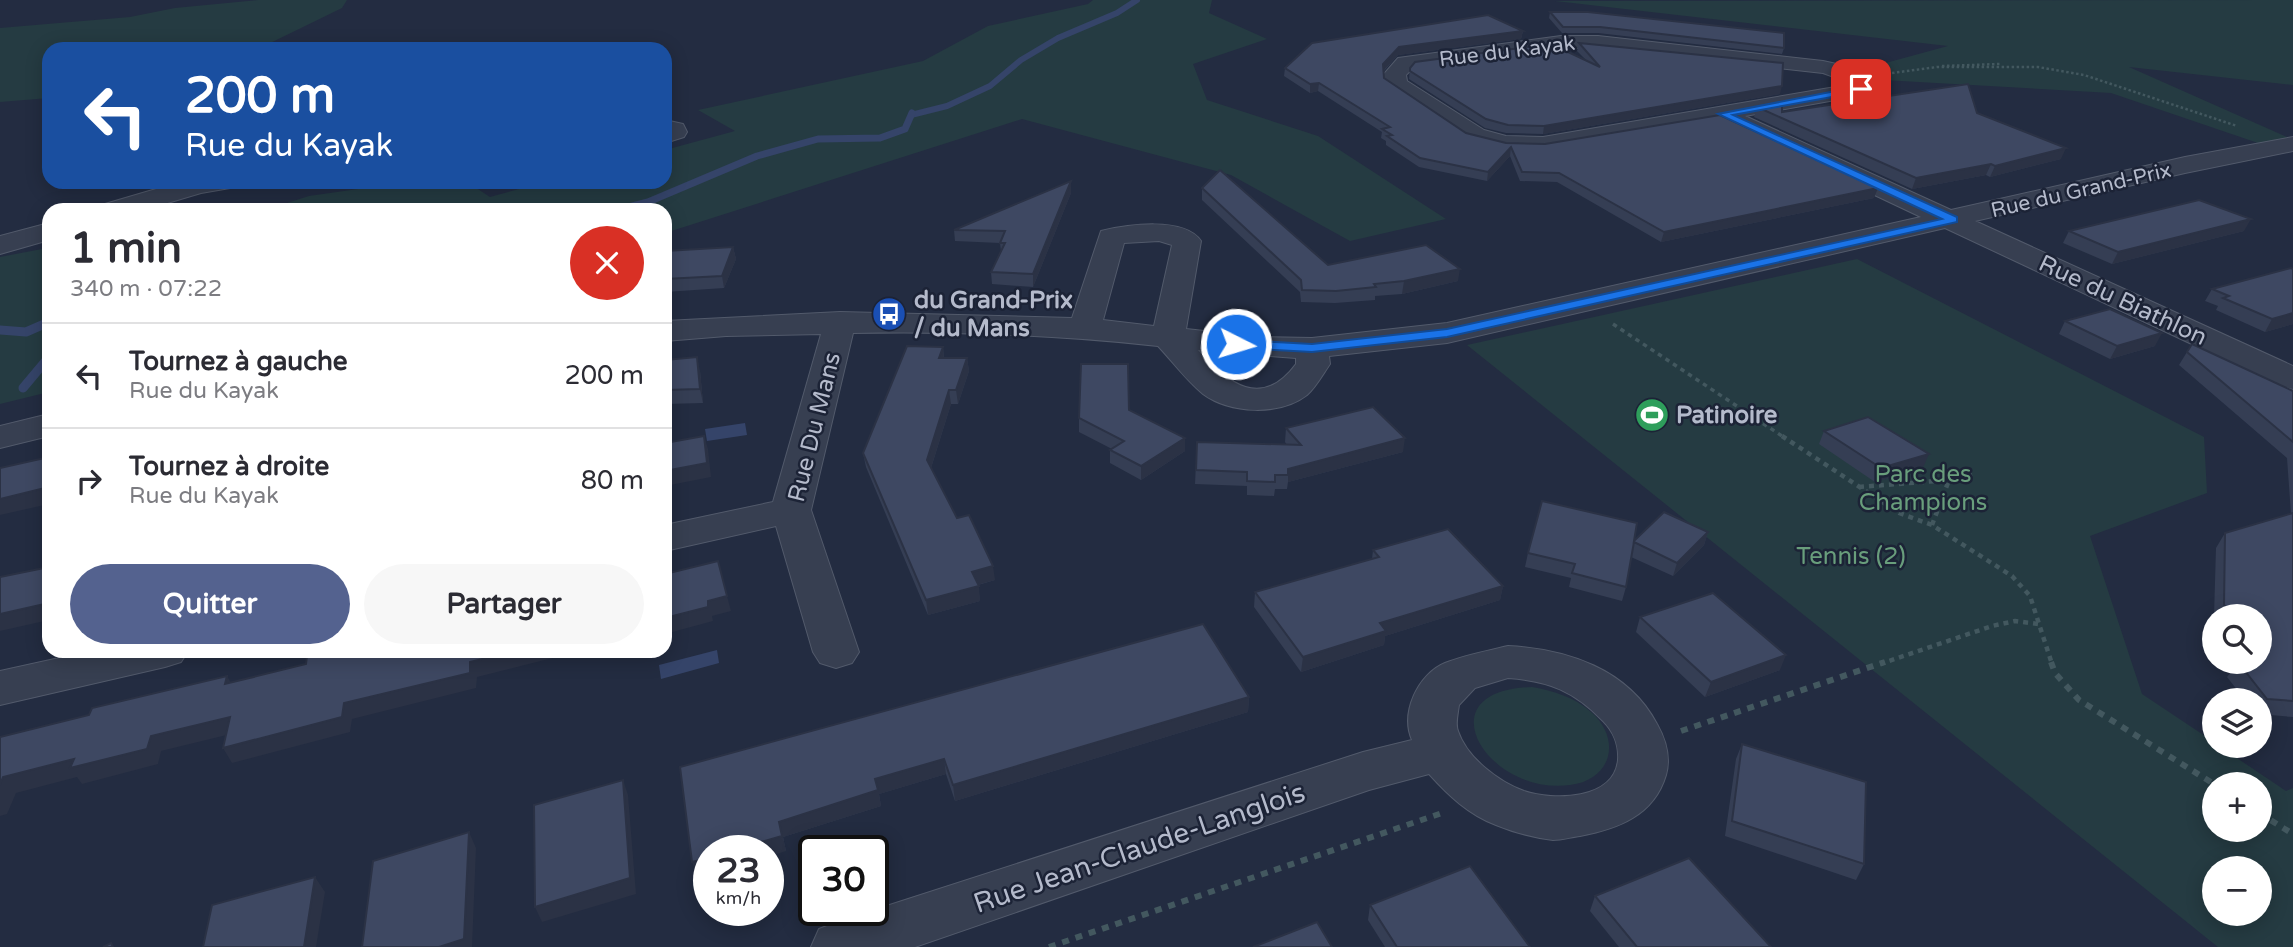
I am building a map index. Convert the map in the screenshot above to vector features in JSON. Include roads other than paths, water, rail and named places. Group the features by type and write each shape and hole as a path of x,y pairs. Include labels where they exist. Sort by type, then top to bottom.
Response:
{"street":[{"name":"Rue du Kayak","path":"1598,42 1824,67 1859,77 1866,83 1861,89 1722,114 1542,144 1505,143 1475,135 1396,84 1395,74 1406,63 1529,45 1598,42"},
{"path":"1722,114 1953,220"},
{"name":"Rue du Grand-Prix","path":"672,331 840,322 920,322 1084,328 1259,347 1312,348 1447,333 2291,144"},
{"path":"138,203 185,189"},
{"name":"Rue du Biathlon","path":"1953,220 2292,378"},
{"path":"1084,328 1111,237 1138,231 1170,233 1187,241 1168,337 1214,386 1234,396 1254,400 1277,397 1294,388 1313,364 1312,348"},
{"path":"0,245 42,233"},
{"name":"Rue Du Mans","path":"836,652 791,509 840,322"},
{"path":"0,437 42,427"},
{"path":"672,536 791,509"},
{"path":"0,688 134,658"},
{"path":"1507,662 1548,666 1588,682 1626,714 1638,734 1643,754 1641,773 1632,791 1616,805 1593,814 1568,818 1538,816 1483,796 1461,780 1439,751 1432,729 1431,713 1444,687 1471,669 1507,662"},
{"name":"Rue Jean-Claude-Langlois","path":"841,947 1363,772 1439,751"}],"water":[{"path":"745,423 747,435 707,441 705,429"},
{"path":"717,650 719,663 661,679 659,665"}],"waterway":[{"path":"911,115 947,106 990,86 1021,60 1058,38 1117,13 1137,0"},
{"path":"644,203 757,156 818,139 880,138 905,129 911,115"},
{"path":"0,330 26,332 42,325"},
{"path":"23,388 42,365"}],"place":[{"name":"du Grand-Prix / du Mans","path":"889,314"},
{"name":"Patinoire","path":"1652,415"}],"park label":[{"name":"Parc des Champions","path":"1923,488"},
{"name":"Tennis (2)","path":"1851,556"}]}
